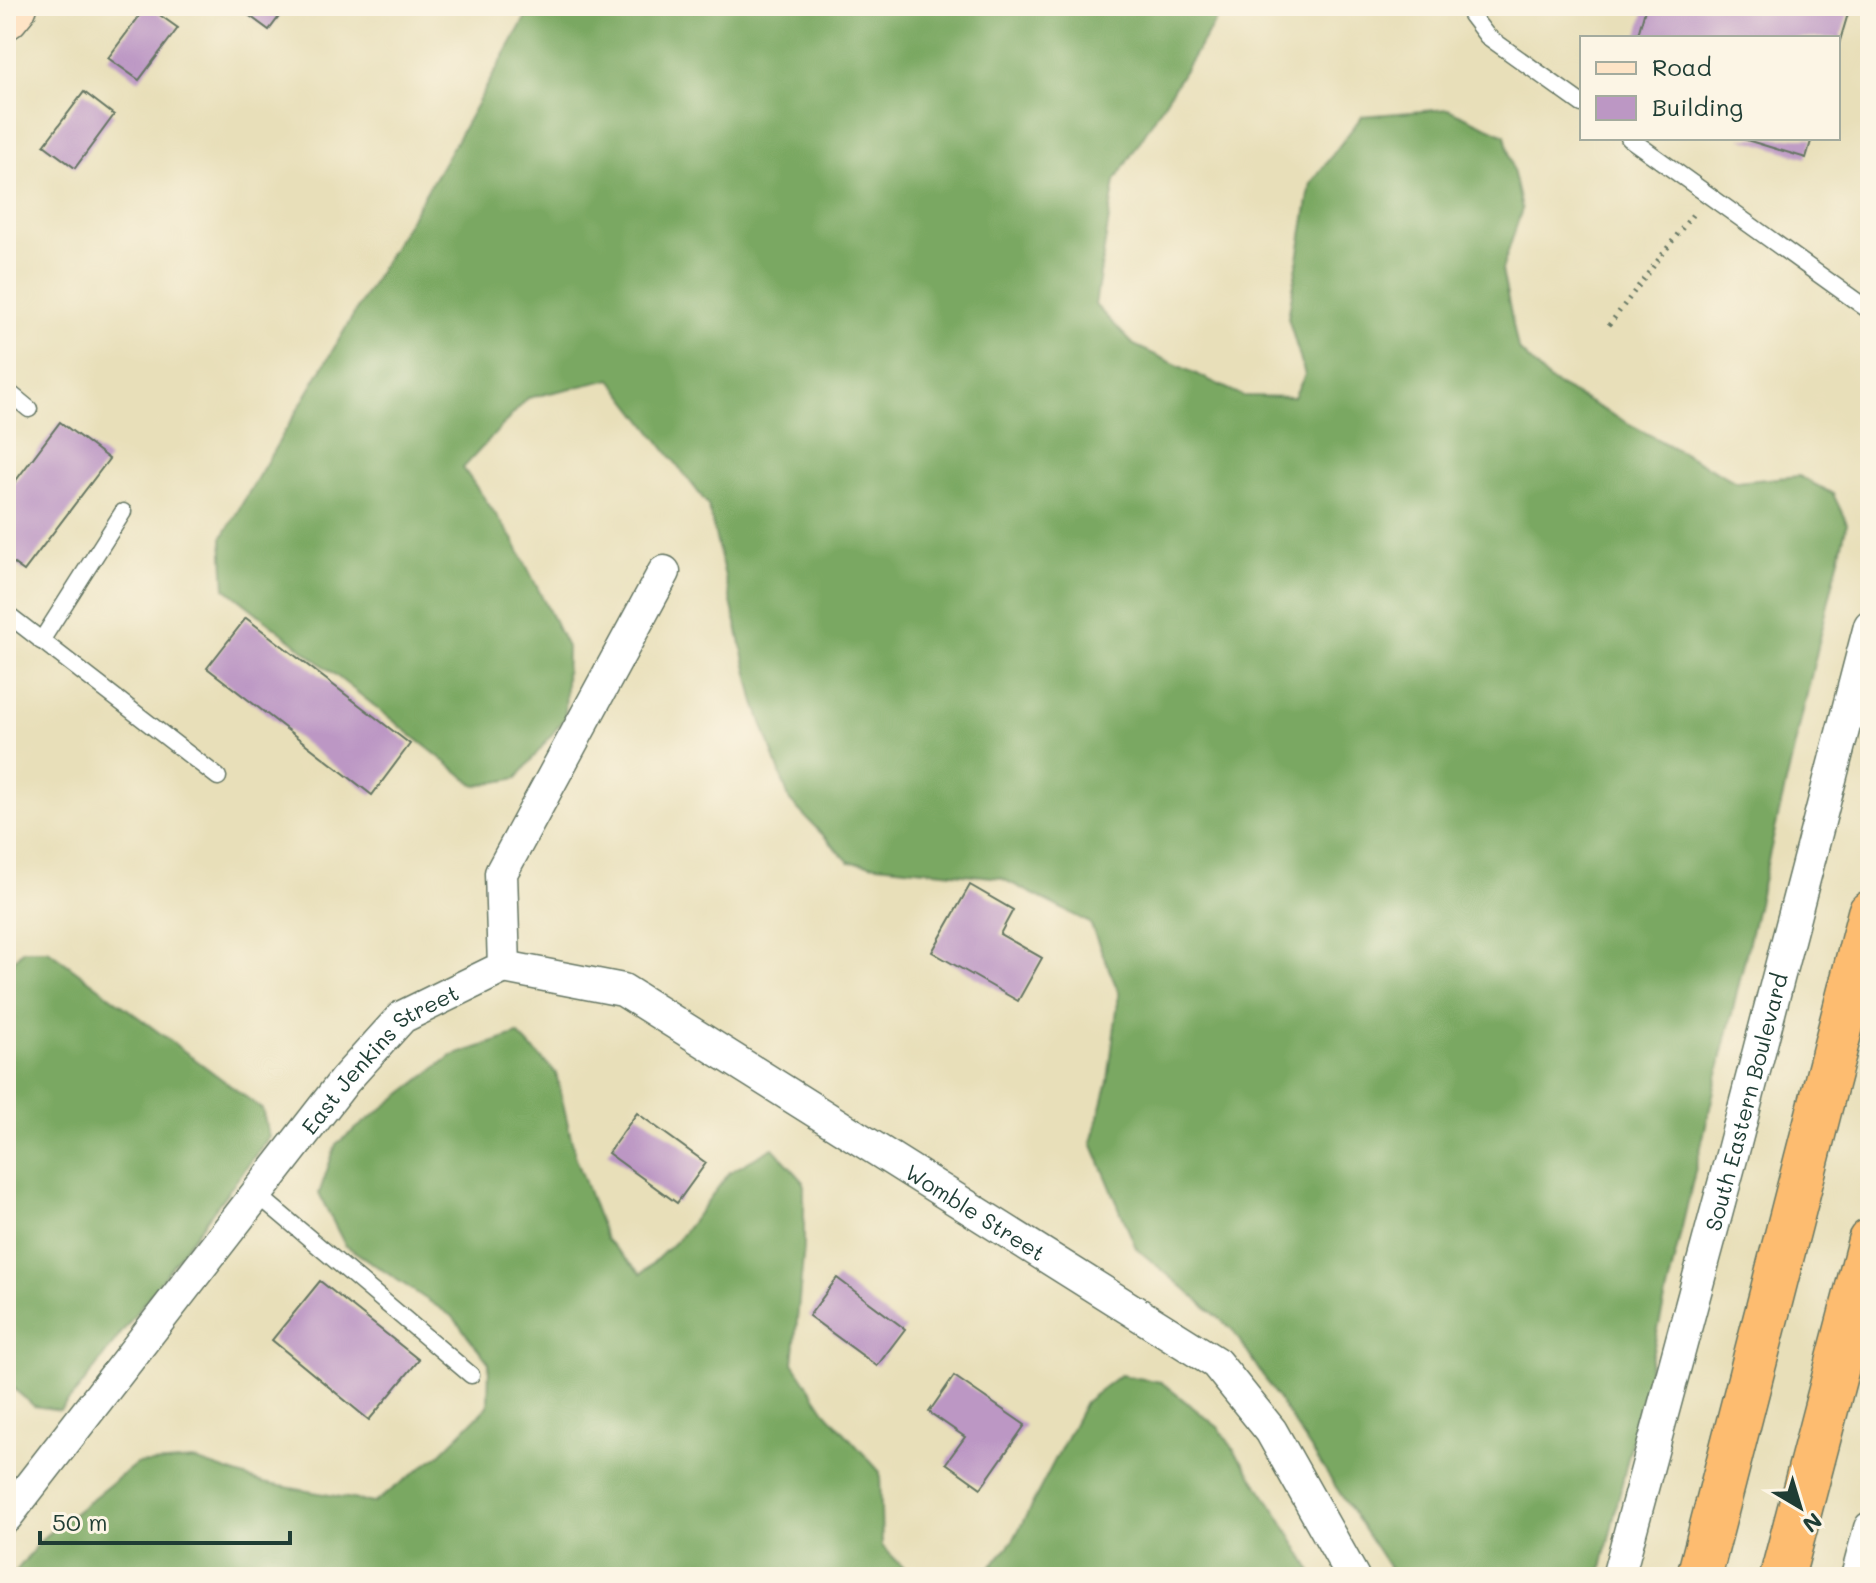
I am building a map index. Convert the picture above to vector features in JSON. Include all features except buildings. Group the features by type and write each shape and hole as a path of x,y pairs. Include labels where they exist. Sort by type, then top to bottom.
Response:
{"highway":[{"path":"1699,1577 1870,913"},
{"path":"1782,1577 1870,1241"}],"street":[{"path":"6,17 15,6"},
{"path":"504,967 501,873 664,572"},
{"name":"South Eastern Boulevard","path":"1618,1577 1870,626"},
{"name":"East Jenkins Street","path":"6,1517 345,1080 402,1017 504,967"},
{"name":"Womble Street","path":"504,967 623,990 1216,1363 1271,1431 1353,1577"},
{"path":"1857,1577 1870,1528"}],"lane":[{"path":"1469,6 1471,15 1487,36 1580,103"},
{"path":"1632,140 1870,311"},
{"path":"6,390 29,409"},
{"path":"41,641 123,512"},
{"path":"6,613 218,777"},
{"path":"257,1194 471,1375"}],"path":[{"path":"1609,325 1683,227"}],"green space":[{"path":"532,6 1225,6 1115,181 1095,305 1134,345 1243,396 1294,397 1305,375 1288,318 1311,183 1362,116 1448,109 1505,135 1522,209 1502,270 1518,349 1550,381 1736,482 1799,476 1833,494 1847,523 1600,1577 1395,1577 1232,1329 1136,1248 1092,1143 1108,1081 1119,993 1090,923 1001,878 849,862 790,801 755,703 708,505 611,379 528,398 463,468 513,539 567,647 565,718 517,778 476,786 225,588 222,538 455,143"},
{"path":"23,950 48,950 262,1109 269,1137 60,1410 34,1406 6,1382 6,969"},
{"path":"518,1034 556,1073 575,1155 606,1239 641,1274 679,1238 730,1172 773,1148 804,1182 804,1247 793,1363 825,1411 880,1472 882,1546 913,1577 11,1577 45,1536 136,1464 195,1460 263,1483 374,1503 440,1454 488,1406 489,1363 453,1317 345,1245 319,1194 336,1144 450,1057"},
{"path":"1120,1375 1161,1382 1219,1428 1280,1517 1315,1577 983,1577 1014,1539 1085,1402"}]}
